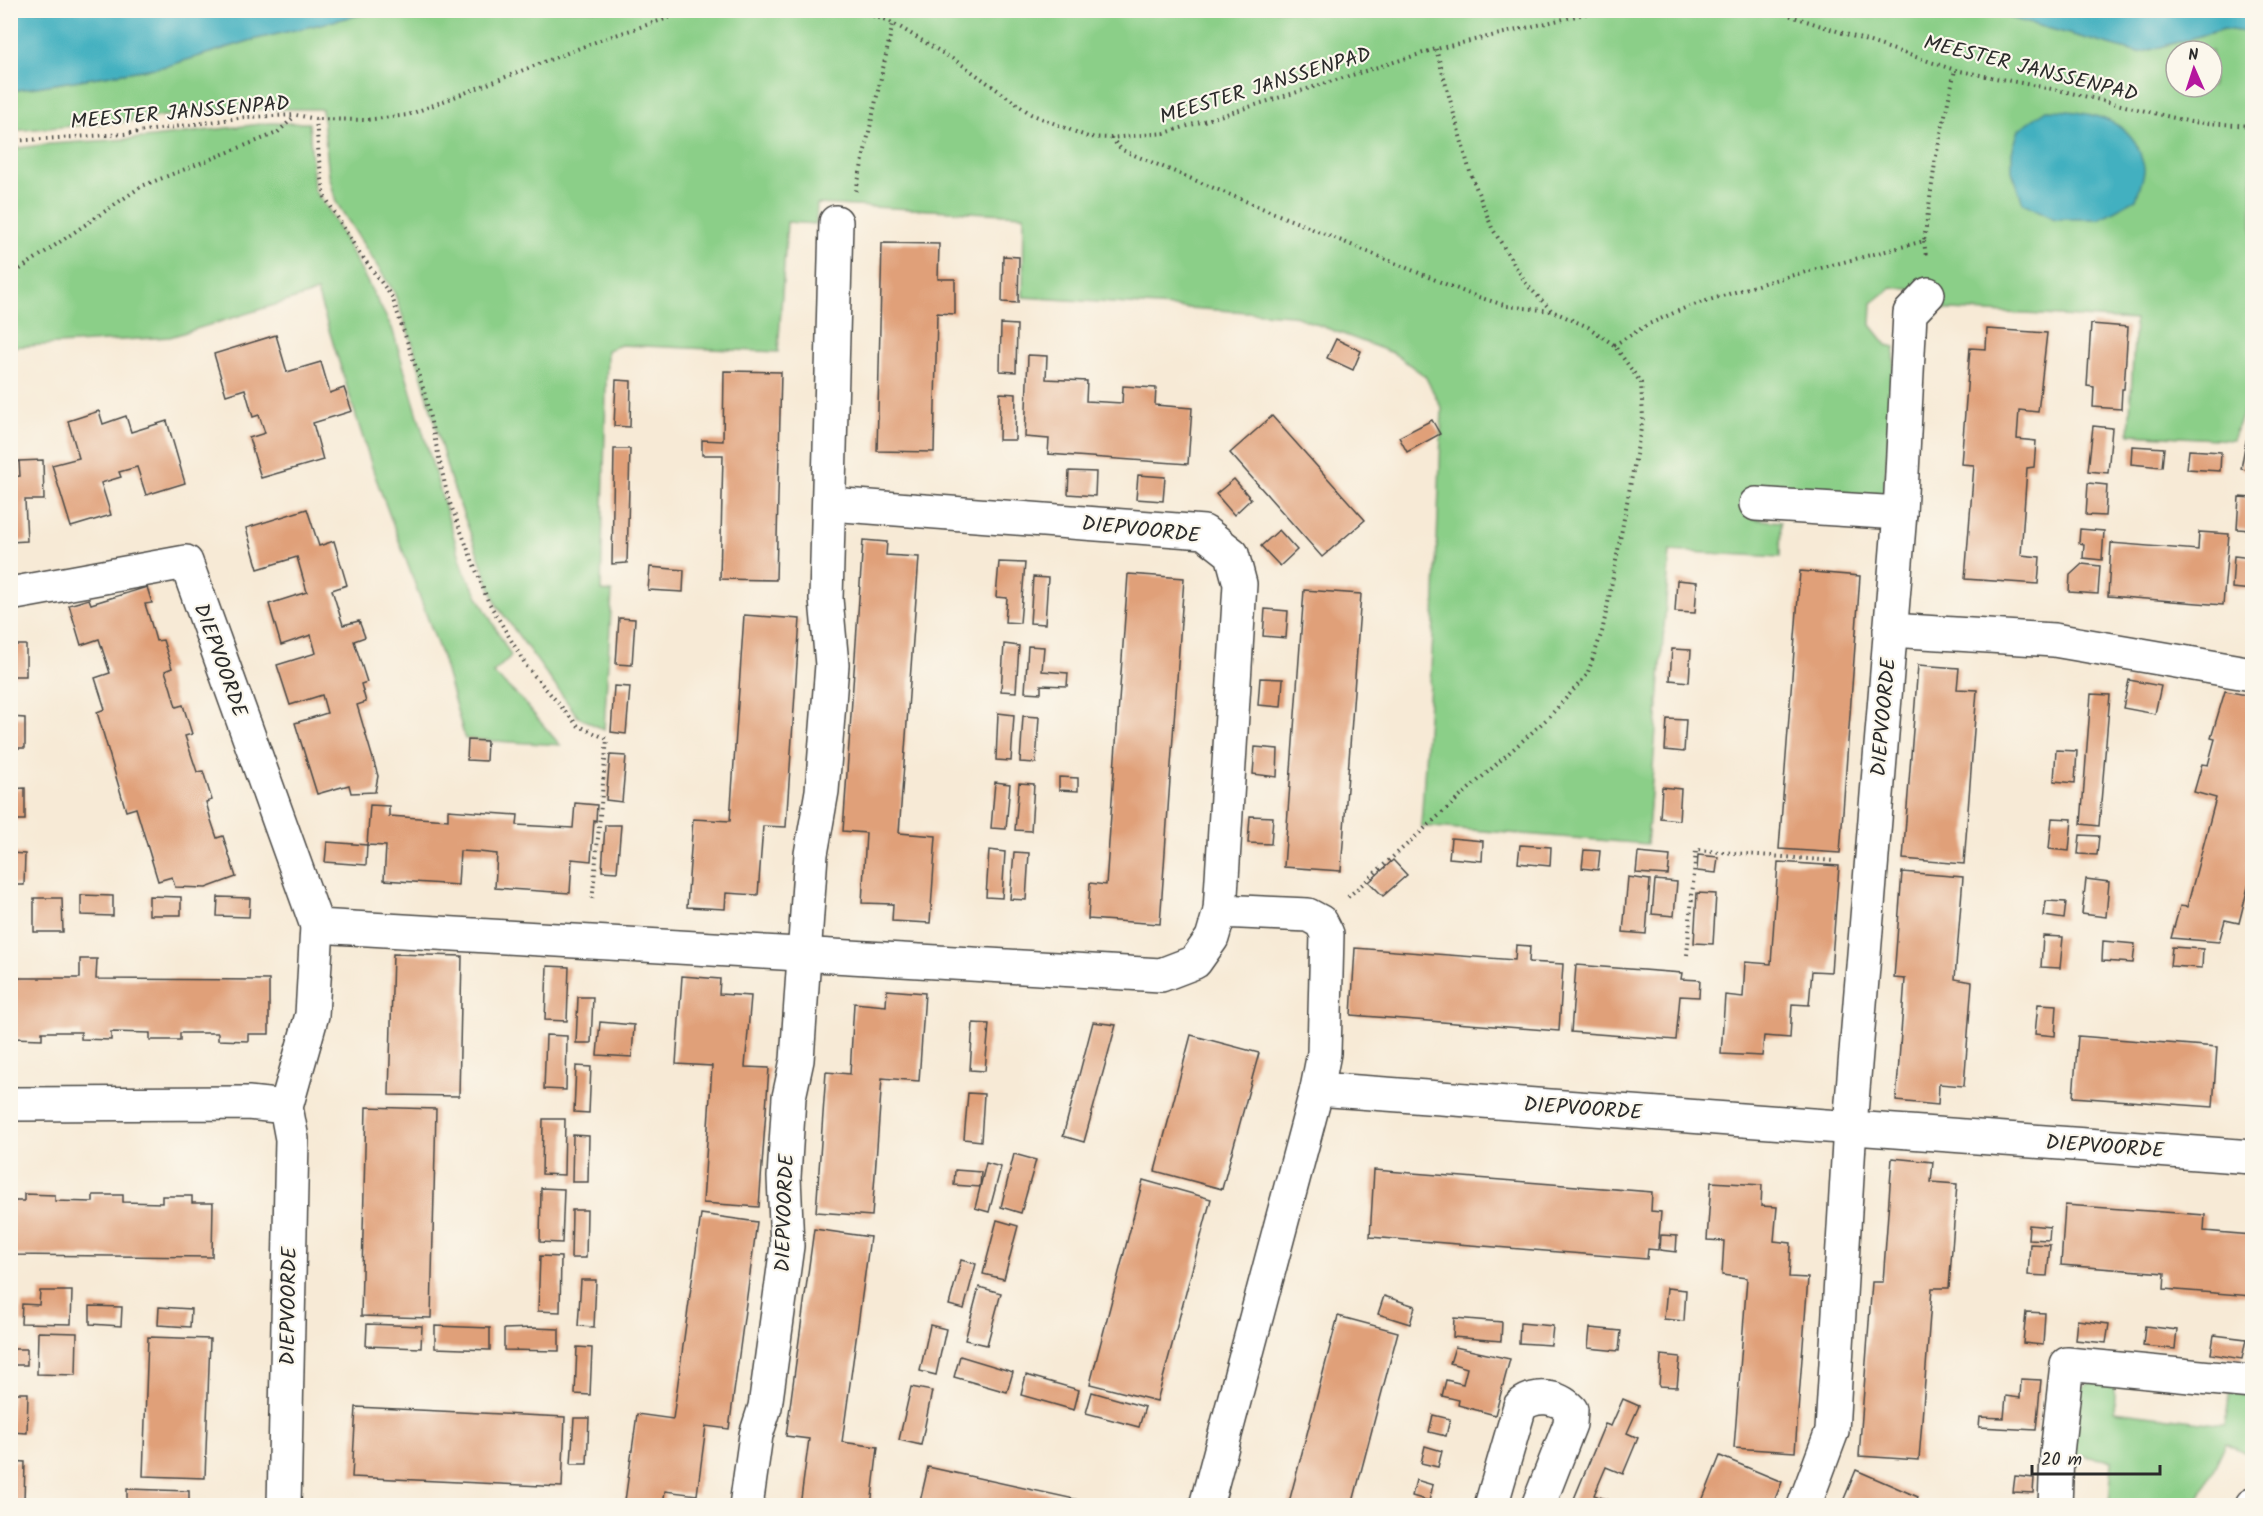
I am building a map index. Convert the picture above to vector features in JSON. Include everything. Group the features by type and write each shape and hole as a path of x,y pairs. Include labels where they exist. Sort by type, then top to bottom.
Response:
{"street":[{"name":"DIEPVOORDE","path":"746,1506 756,1435 765,1407 787,1246 784,1177 788,1108 797,1060 811,854 822,791 832,665 825,599 830,504 836,222"},
{"name":"DIEPVOORDE","path":"1804,1506 1832,1431 1850,1126 1900,513 1910,313 1928,294"},
{"name":"DIEPVOORDE","path":"317,926 1161,975 1194,962 1212,938 1220,911 1240,584 1232,554 1204,532 830,504"},
{"path":"1756,504 1900,513"},
{"name":"DIEPVOORDE","path":"10,594 186,562 317,926 312,1015 286,1107 292,1139 284,1506"},
{"name":"DIEPVOORDE","path":"1890,630 2054,640 2253,674"},
{"path":"1206,1506 1317,1089 1324,1053 1327,934 1321,922 1308,915 1220,911"},
{"name":"DIEPVOORDE","path":"1317,1089 2252,1156"},
{"path":"10,1104 248,1102 286,1107"},
{"path":"2055,1506 2057,1453 2067,1364 2253,1382"},
{"path":"1491,1506 1520,1406 1529,1399 1544,1397 1564,1402 1571,1410 1570,1424 1538,1506"}],"path":[{"name":"MEESTER JANSSENPAD","path":"10,141 124,134 246,117 296,116 316,119 366,120 408,115 603,39 693,10"},
{"name":"MEESTER JANSSENPAD","path":"856,10 893,22 964,66 1032,114 1088,137 1110,138 1165,133 1436,49 1602,10"},
{"name":"MEESTER JANSSENPAD","path":"1773,10 1955,70 2067,92 2191,122 2253,126"},
{"path":"836,222 855,207 857,180 893,22"},
{"path":"1436,49 1470,172 1492,228 1527,285 1552,311"},
{"path":"1614,345 1648,324 1687,308 1767,282 1924,241 1936,156 1955,70"},
{"path":"10,276 142,186 277,133 296,116"},
{"path":"316,119 325,197 356,248 392,297 424,391 448,498 488,601 527,667 577,725 607,740 588,943"},
{"path":"1110,138 1122,150 1472,295 1507,306 1552,311 1588,327 1614,345 1641,383 1643,418 1602,632 1587,675 1549,717 1321,922"},
{"path":"1687,955 1696,850 1871,864"}],"green space":[{"path":"377,10 1984,10 2139,53 2164,46 2164,99 2224,99 2224,39 2189,39 2225,29 2252,33 2252,389 2232,440 2129,434 2135,320 1935,309 1935,293 1892,287 1872,303 1871,325 1887,345 1895,347 1884,497 1753,519 1781,522 1780,557 1670,551 1647,844 1421,826 1434,620 1442,409 1425,376 1393,353 1292,315 1023,297 1024,215 817,204 816,224 787,222 778,352 621,345 607,350 601,591 612,592 604,730 578,717 497,606 450,478 413,345 394,292 336,202 329,175 322,109 215,109 121,122 11,131 10,91 167,66 252,40"},
{"path":"269,123 309,123 314,190 328,209 392,328 464,571 511,656 493,673 521,699 560,745 465,739 442,657 374,473 317,292 170,337 11,347 11,149 144,138"},
{"path":"2098,1377 2116,1379 2114,1411 2225,1425 2230,1392 2252,1397 2252,1456 2226,1443 2196,1505 2109,1505 2112,1461 2071,1454 2080,1389"}],"water":[{"path":"10,11 377,11 252,40 167,66 11,91"},
{"path":"1984,11 2252,11 2252,33 2224,29 2189,39 2164,39 2164,46 2139,53"},
{"path":"2047,110 2088,114 2102,118 2125,131 2134,141 2144,167 2136,199 2099,219 2055,219 2023,203 2012,171 2012,152 2019,129"}],"building":[{"path":"882,243 939,244 938,279 955,279 955,314 937,313 934,452 877,451"},
{"path":"1003,256 1019,257 1018,303 1002,302"},
{"path":"1001,324 1017,325 1016,372 1000,371"},
{"path":"2091,324 2128,327 2121,409 2093,407 2094,387 2087,386"},
{"path":"1987,329 2047,333 2038,412 2019,410 2017,439 2036,441 2034,467 2027,468 2021,555 2040,557 2038,584 1965,579 1974,465 1961,464 1970,348 1986,349"},
{"path":"276,335 287,372 321,362 330,393 344,388 352,411 313,423 323,460 261,478 249,438 265,433 259,415 253,417 245,389 226,395 214,354"},
{"path":"1336,339 1361,351 1353,370 1327,358"},
{"path":"1028,355 1047,356 1046,379 1087,381 1086,401 1122,403 1123,386 1156,388 1155,405 1192,408 1188,464 1048,454 1049,439 1025,437"},
{"path":"724,371 781,372 776,580 720,579 723,455 702,455 702,440 723,441"},
{"path":"616,380 631,381 630,427 614,426"},
{"path":"1000,393 1016,394 1015,440 999,440"},
{"path":"99,411 103,424 126,416 131,432 167,421 185,483 146,495 137,467 119,472 121,477 101,483 111,515 71,527 52,465 79,458 68,421"},
{"path":"1272,416 1365,520 1322,557 1230,453"},
{"path":"1432,420 1440,434 1407,452 1399,437"},
{"path":"2252,424 2252,471 2241,469"},
{"path":"2093,426 2112,428 2108,473 2088,471"},
{"path":"2132,446 2164,448 2162,467 2131,464"},
{"path":"614,449 630,449 627,563 612,564"},
{"path":"2189,450 2221,452 2220,471 2187,469"},
{"path":"43,460 44,500 25,500 27,541 10,542 10,477 20,476 19,461"},
{"path":"1069,471 1096,472 1095,496 1068,494"},
{"path":"1138,475 1165,477 1163,501 1136,499"},
{"path":"1234,479 1251,499 1234,515 1216,494"},
{"path":"2088,483 2107,485 2105,516 2086,515"},
{"path":"2239,497 2252,498 2252,530 2237,529"},
{"path":"307,509 319,546 334,541 347,585 332,590 343,625 359,621 365,637 354,641 367,682 361,684 366,702 357,705 378,776 375,792 351,793 349,785 317,794 295,723 327,713 322,695 290,705 277,665 316,653 311,635 281,645 269,604 307,592 297,557 258,569 246,528"},
{"path":"2080,529 2104,531 2102,560 2083,558 2084,544 2079,543"},
{"path":"1279,530 1297,550 1280,566 1261,546"},
{"path":"2199,532 2229,534 2223,605 2108,596 2111,543 2198,550"},
{"path":"863,540 887,542 886,555 919,557 899,833 936,836 930,923 892,921 893,904 862,903 866,833 843,831"},
{"path":"2234,556 2252,558 2252,590 2232,588"},
{"path":"999,562 1025,563 1020,623 1005,622 1007,598 996,597"},
{"path":"2082,564 2100,566 2098,594 2069,592 2070,575"},
{"path":"650,567 684,570 683,592 648,590"},
{"path":"1800,571 1860,576 1840,853 1779,849"},
{"path":"1128,574 1184,578 1160,924 1088,919 1090,883 1106,885"},
{"path":"1033,577 1048,578 1045,624 1030,623"},
{"path":"1677,580 1697,582 1695,613 1675,612"},
{"path":"147,587 152,603 145,604 156,641 163,640 172,668 165,671 176,707 183,705 192,734 185,736 197,772 203,771 212,800 206,802 211,820 217,838 223,836 236,877 206,888 175,887 172,877 158,881 136,808 126,811 97,712 105,709 95,678 110,673 99,639 81,645 69,605 89,599 91,604"},
{"path":"1304,590 1361,594 1341,871 1284,867"},
{"path":"1265,609 1288,611 1286,638 1263,636"},
{"path":"744,615 800,619 786,827 763,826 758,895 726,893 725,909 687,907 693,819 730,821"},
{"path":"619,618 635,619 632,665 616,664"},
{"path":"1004,644 1019,646 1016,692 1001,691"},
{"path":"10,645 26,645 26,676 10,676"},
{"path":"1028,646 1044,647 1042,671 1068,673 1067,686 1041,685 1041,693 1025,692"},
{"path":"1672,649 1691,650 1689,682 1670,680"},
{"path":"1918,665 1959,668 1957,689 1977,690 1964,864 1903,859"},
{"path":"1260,678 1283,679 1281,707 1258,705"},
{"path":"2129,680 2161,686 2155,714 2123,708"},
{"path":"614,686 630,687 626,734 611,732"},
{"path":"2225,691 2252,696 2252,871 2239,923 2225,920 2219,942 2171,938 2180,906 2187,907 2216,798 2194,792 2202,764 2208,765 2215,739 2211,738"},
{"path":"2091,694 2110,695 2099,826 2081,824"},
{"path":"998,713 1014,715 1011,761 996,760"},
{"path":"1023,716 1039,717 1036,763 1020,762"},
{"path":"10,717 25,718 25,748 10,748"},
{"path":"1667,719 1686,720 1684,752 1665,750"},
{"path":"468,740 487,741 486,761 467,760"},
{"path":"1255,747 1278,749 1277,777 1253,774"},
{"path":"2056,750 2077,751 2075,783 2054,781"},
{"path":"610,755 626,756 622,802 606,800"},
{"path":"1059,777 1078,778 1078,791 1059,790"},
{"path":"995,782 1010,784 1006,829 991,828"},
{"path":"1019,783 1034,784 1031,831 1015,830"},
{"path":"1662,787 1681,789 1679,820 1660,818"},
{"path":"25,788 25,820 10,820 10,789"},
{"path":"575,803 597,805 591,861 572,859 570,893 495,888 497,854 479,852 460,851 458,885 384,880 386,846 367,845 370,805 389,806 389,816 448,820 448,810 518,815 517,825 573,828"},
{"path":"1250,816 1273,817 1271,844 1248,843"},
{"path":"2052,818 2072,819 2069,851 2049,849"},
{"path":"605,825 621,825 617,872 602,871"},
{"path":"2080,835 2099,836 2097,855 2078,854"},
{"path":"1451,838 1483,841 1482,861 1449,858"},
{"path":"327,842 367,845 366,865 325,862"},
{"path":"1520,845 1551,847 1550,866 1518,863"},
{"path":"989,850 1005,852 1002,898 986,897"},
{"path":"1584,850 1600,851 1598,870 1582,868"},
{"path":"1014,852 1029,853 1026,900 1010,899"},
{"path":"10,853 25,854 24,885 10,885"},
{"path":"1638,853 1670,856 1668,875 1636,873"},
{"path":"1698,855 1718,857 1716,873 1697,871"},
{"path":"1393,860 1407,875 1383,896 1369,882"},
{"path":"1778,862 1839,866 1831,972 1812,971 1809,1005 1792,1004 1790,1038 1764,1036 1762,1056 1721,1054 1725,995 1743,997 1745,962 1771,964"},
{"path":"1902,872 1963,877 1955,979 1972,982 1964,1086 1939,1084 1938,1105 1896,1101 1905,979 1894,978"},
{"path":"1628,877 1650,880 1646,934 1623,932"},
{"path":"2086,879 2109,882 2106,917 2082,914"},
{"path":"1655,880 1677,882 1674,916 1652,914"},
{"path":"1697,893 1716,894 1713,944 1694,943"},
{"path":"81,895 113,896 113,916 81,915"},
{"path":"149,896 181,897 181,915 149,915"},
{"path":"218,897 250,898 249,917 217,916"},
{"path":"34,898 62,898 63,932 34,932"},
{"path":"2046,901 2066,902 2064,919 2044,916"},
{"path":"2043,936 2063,937 2060,968 2041,967"},
{"path":"2103,941 2135,944 2133,963 2102,961"},
{"path":"1516,945 1530,946 1529,962 1563,964 1559,1031 1351,1015 1355,948 1515,960"},
{"path":"2172,947 2203,949 2202,968 2170,966"},
{"path":"393,954 462,956 459,1096 389,1095"},
{"path":"80,959 97,959 96,979 269,980 269,1034 248,1034 248,1041 218,1040 218,1033 180,1033 180,1040 150,1040 150,1033 111,1032 111,1040 81,1039 81,1032 42,1032 42,1039 12,1038 10,978 80,978"},
{"path":"1576,965 1682,973 1681,979 1700,980 1699,997 1680,996 1676,1040 1571,1032"},
{"path":"547,966 569,967 567,1021 545,1020"},
{"path":"682,976 720,979 719,994 751,996 745,1067 769,1068 759,1207 703,1203 712,1066 676,1064"},
{"path":"887,990 925,993 919,1081 882,1078 872,1216 816,1212 826,1072 850,1074 854,1003 886,1006"},
{"path":"578,997 593,997 591,1043 576,1043"},
{"path":"2038,1004 2057,1005 2055,1036 2035,1034"},
{"path":"600,1022 634,1025 632,1057 597,1055"},
{"path":"1093,1022 1116,1025 1084,1142 1063,1136"},
{"path":"973,1023 989,1024 985,1071 970,1070"},
{"path":"546,1035 567,1036 566,1090 544,1089"},
{"path":"1191,1035 1259,1053 1222,1189 1155,1171"},
{"path":"2078,1036 2217,1047 2213,1107 2073,1097"},
{"path":"576,1066 591,1067 589,1113 574,1112"},
{"path":"968,1093 984,1094 981,1141 964,1139"},
{"path":"366,1107 436,1109 431,1318 361,1316"},
{"path":"543,1119 565,1119 564,1175 542,1174"},
{"path":"573,1135 589,1136 588,1182 572,1182"},
{"path":"1014,1154 1036,1160 1021,1213 1001,1207"},
{"path":"1892,1158 1933,1162 1931,1182 1957,1184 1949,1288 1932,1288 1919,1460 1859,1456 1872,1282 1883,1282"},
{"path":"986,1163 1001,1167 989,1212 975,1208"},
{"path":"955,1170 981,1172 980,1187 954,1185"},
{"path":"1374,1170 1652,1192 1651,1211 1661,1212 1658,1250 1648,1249 1647,1259 1370,1237"},
{"path":"1143,1180 1211,1199 1157,1401 1090,1384"},
{"path":"1711,1182 1762,1185 1761,1206 1777,1207 1774,1241 1791,1243 1789,1277 1808,1278 1795,1452 1734,1448 1747,1278 1722,1275 1724,1241 1707,1240"},
{"path":"541,1188 564,1189 562,1243 540,1242"},
{"path":"24,1194 55,1195 55,1201 93,1202 93,1195 123,1195 123,1202 162,1203 162,1196 192,1196 192,1203 213,1203 212,1257 10,1255 10,1201 24,1201"},
{"path":"2065,1205 2205,1215 2204,1231 2252,1235 2252,1296 2164,1289 2165,1273 2061,1265"},
{"path":"572,1210 587,1210 586,1258 571,1258"},
{"path":"701,1214 757,1222 729,1429 706,1426 697,1495 665,1491 663,1506 625,1501 637,1414 673,1419"},
{"path":"997,1220 1018,1226 1004,1279 983,1274"},
{"path":"2029,1225 2050,1227 2049,1240 2028,1239"},
{"path":"814,1229 870,1237 842,1442 878,1447 871,1506 800,1506 809,1439 786,1436"},
{"path":"1661,1235 1677,1236 1676,1252 1660,1250"},
{"path":"2030,1244 2050,1245 2047,1276 2028,1275"},
{"path":"540,1256 561,1257 560,1312 538,1311"},
{"path":"961,1260 976,1264 964,1309 949,1305"},
{"path":"581,1280 596,1280 594,1327 578,1326"},
{"path":"979,1287 1001,1293 987,1345 965,1340"},
{"path":"1667,1288 1686,1290 1684,1321 1664,1319"},
{"path":"40,1291 72,1291 71,1324 21,1323 22,1304 39,1305"},
{"path":"1384,1296 1415,1306 1410,1324 1378,1314"},
{"path":"90,1306 122,1307 121,1326 90,1324"},
{"path":"159,1307 191,1309 190,1327 158,1325"},
{"path":"2026,1312 2045,1313 2043,1345 2023,1343"},
{"path":"1338,1316 1398,1332 1352,1506 1288,1506"},
{"path":"1454,1318 1502,1322 1501,1341 1453,1337"},
{"path":"2077,1320 2109,1324 2106,1343 2075,1340"},
{"path":"1520,1323 1553,1326 1551,1345 1519,1343"},
{"path":"367,1324 422,1326 421,1348 366,1346"},
{"path":"930,1325 946,1329 936,1375 920,1371"},
{"path":"435,1326 490,1328 490,1350 435,1348"},
{"path":"2145,1326 2177,1330 2175,1349 2143,1346"},
{"path":"1590,1328 1621,1331 1619,1351 1588,1348"},
{"path":"504,1329 559,1329 559,1351 504,1350"},
{"path":"38,1332 77,1333 76,1375 37,1374"},
{"path":"2214,1335 2246,1339 2242,1359 2211,1354"},
{"path":"148,1337 210,1339 205,1478 143,1476"},
{"path":"577,1347 592,1348 590,1395 575,1394"},
{"path":"1455,1347 1510,1359 1495,1415 1458,1405 1459,1400 1442,1396 1446,1380 1463,1384 1467,1368 1450,1363"},
{"path":"10,1349 27,1349 27,1365 10,1365"},
{"path":"1661,1355 1680,1357 1677,1387 1659,1386"},
{"path":"960,1356 1013,1372 1007,1392 954,1377"},
{"path":"1026,1375 1079,1390 1074,1410 1021,1395"},
{"path":"2021,1379 2041,1380 2036,1430 1979,1427 1980,1417 2004,1418 2006,1396 2020,1398"},
{"path":"911,1387 932,1391 921,1445 899,1440"},
{"path":"1092,1392 1145,1407 1139,1427 1086,1413"},
{"path":"12,1393 28,1393 27,1433 10,1432"},
{"path":"1623,1399 1639,1406 1627,1433 1638,1438 1623,1474 1606,1467 1594,1495 1611,1501 1610,1506 1571,1506 1605,1424 1611,1426"},
{"path":"356,1407 565,1417 562,1487 352,1477"},
{"path":"1433,1415 1450,1419 1446,1436 1429,1432"},
{"path":"574,1418 589,1418 587,1464 571,1464"},
{"path":"1425,1446 1442,1451 1438,1467 1421,1463"},
{"path":"1720,1456 1782,1482 1772,1506 1700,1506"},
{"path":"10,1461 25,1462 24,1502 10,1501"},
{"path":"928,1467 1102,1505 1102,1506 919,1506"},
{"path":"1856,1470 1918,1497 1914,1506 1841,1506"},
{"path":"2015,1476 2034,1478 2033,1493 2013,1492"},
{"path":"1416,1480 1433,1485 1429,1501 1412,1496"},
{"path":"127,1489 189,1491 189,1506 127,1506"}]}
